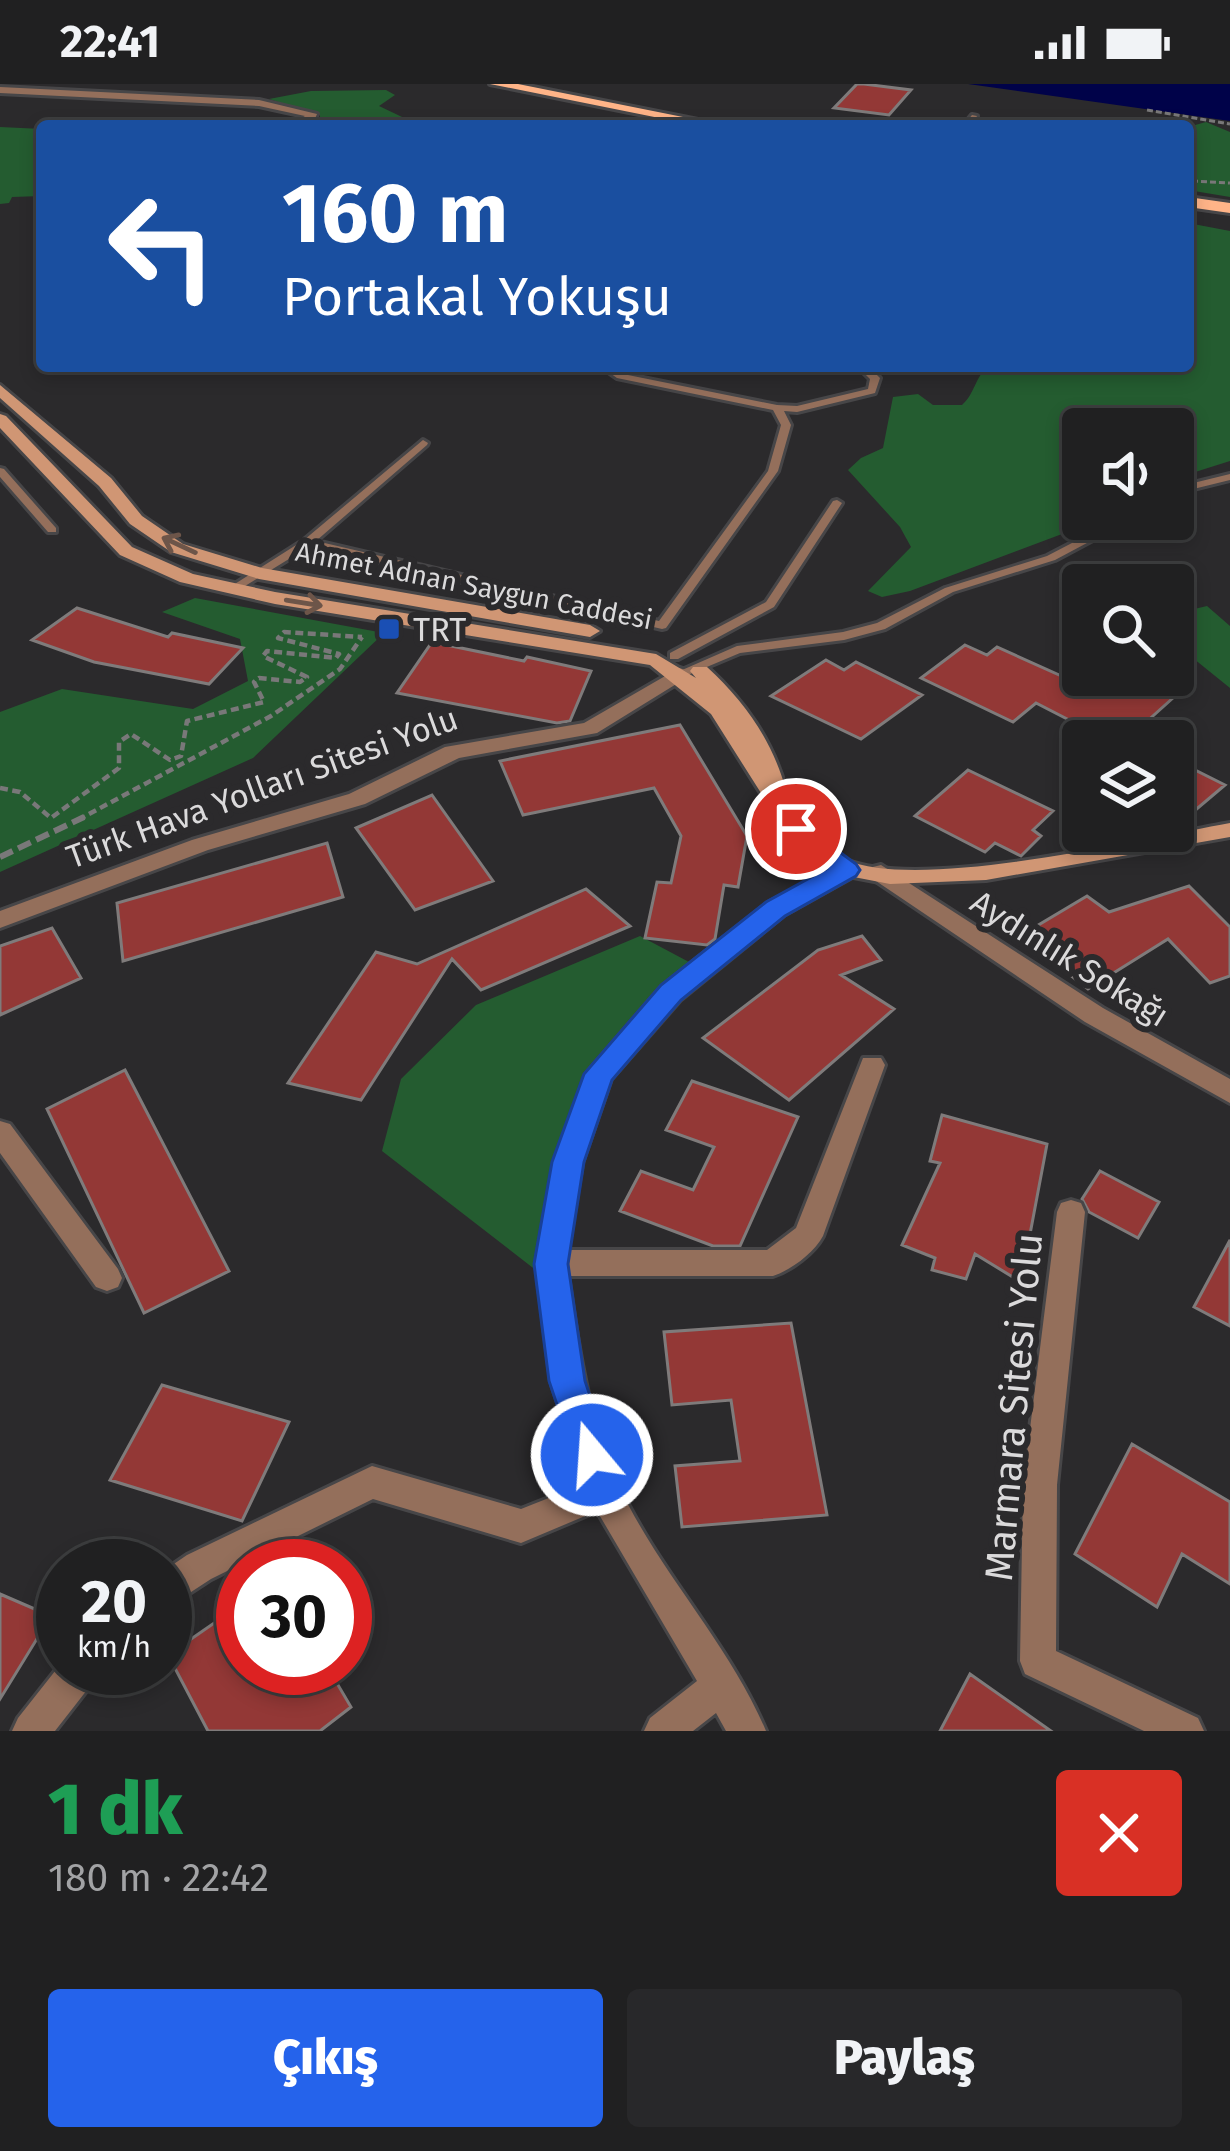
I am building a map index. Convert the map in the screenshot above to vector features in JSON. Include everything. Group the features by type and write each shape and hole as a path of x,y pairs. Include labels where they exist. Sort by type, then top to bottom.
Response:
{"main road":[{"path":"497,84 691,120"},
{"path":"523,84 694,120"},
{"path":"1194,203 1230,208"},
{"name":"Ahmet Adnan Saygun Caddesi","path":"0,390 105,482 136,520 177,548 259,573 651,644 683,666 728,720 780,810 811,848 846,870"},
{"name":"Ahmet Adnan Saygun Caddesi","path":"0,419 126,551 187,578 636,654 683,666"},
{"path":"846,870 924,877 1230,830"}],"street":[{"path":"0,89 259,103 311,114 306,120"},
{"name":"Türk Hava Yolları Sitesi Yolu","path":"0,920 200,845 357,799 453,752 590,728 683,666"},
{"path":"747,1731 604,1492 567,1381 551,1264 568,1162 599,1074 671,992 776,909 846,870"},
{"name":"Aydınlık Sokağı","path":"881,873 1094,1015 1230,1092"},
{"path":"551,1264 773,1263 808,1237 872,1065"},
{"path":"0,1132 107,1278"},
{"name":"Marmara Sitesi Yolu","path":"1071,1211 1040,1485 1038,1661 1185,1731"},
{"path":"192,1572 372,1482 520,1526 604,1492"},
{"path":"663,1731 722,1684"},
{"path":"31,1731 60,1695"}],"lane":[{"path":"971,120 974,116"},
{"path":"614,372 797,409 872,392 874,378 868,372"},
{"path":"308,542 662,625 773,471 786,425 777,408"},
{"path":"233,589 308,542 423,443"},
{"path":"0,471 52,530"},
{"path":"1194,486 1230,477"},
{"path":"683,666 770,604 837,503"},
{"path":"683,666 737,650 844,636 881,626 949,590 1052,558 1086,540"}],"path":[{"path":"1147,110 1230,124"},
{"path":"1194,183 1230,183"},
{"path":"0,788 20,792 51,818 119,767 119,742 131,734 170,760 181,756 187,721 264,702 254,682 259,678 300,682 307,676 263,656 267,651 336,658 339,654 278,638 284,632 362,638 340,669 271,716 27,848 0,857"}],"green space":[{"path":"386,90 395,95 379,106 408,120 320,120 320,115 269,99 311,91"},
{"path":"1206,122 1230,132 1230,197 1194,191 1194,125"},
{"path":"0,127 36,129 36,196 12,197 9,203 0,204"},
{"path":"1194,224 1230,231 1230,461 1194,472 1194,408 1062,408 1062,534 910,591 882,597 868,591 911,547 900,527 848,470 883,448 893,397 918,394 933,405 962,405 984,372 1194,372"},
{"path":"195,598 384,633 253,758 0,872 0,712 62,689 193,709 248,681 240,639 162,612"},
{"path":"1207,606 1230,626 1230,688 1194,659 1194,609"},
{"path":"640,936 689,962 662,984 597,1071 546,1278 382,1151 401,1079 476,1005"}],"shaded area":[{"path":"968,84 1230,84 1230,121"}],"building":[{"path":"857,84 911,90 889,115 834,108"},
{"path":"77,608 168,637 172,633 243,648 209,684 94,662 32,640"},
{"path":"432,642 591,671 570,721 557,723 397,693"},
{"path":"965,645 987,655 997,647 1062,676 1062,696 1174,697 1148,720 1069,720 1036,703 1013,722 921,678"},
{"path":"826,660 844,670 856,662 922,695 861,739 771,696"},
{"path":"680,725 747,836 738,887 724,885 715,939 707,945 645,938 657,882 671,883 681,836 654,788 523,815 500,761"},
{"path":"968,770 1053,811 1033,830 1041,836 1021,856 995,843 985,852 915,816"},
{"path":"1194,770 1225,785 1194,811"},
{"path":"432,795 493,881 415,910 356,828"},
{"path":"327,843 343,897 123,961 117,903"},
{"path":"1189,886 1230,927 1230,976 1210,983 1168,939 1088,989 1020,936 1087,896 1109,912"},
{"path":"586,889 630,926 481,990 452,959 361,1100 288,1083 376,952 417,964"},
{"path":"52,928 81,978 0,1015 0,946"},
{"path":"862,936 881,960 841,975 894,1009 789,1100 703,1038 818,950"},
{"path":"125,1070 229,1271 144,1313 47,1109"},
{"path":"692,1081 798,1117 740,1246 713,1246 620,1211 641,1171 693,1190 714,1147 666,1130"},
{"path":"942,1115 1047,1144 1021,1282 975,1254 966,1279 932,1270 935,1258 902,1245 940,1163 930,1161"},
{"path":"1100,1171 1159,1202 1138,1238 1089,1212 1082,1199"},
{"path":"1230,1240 1230,1326 1194,1307"},
{"path":"791,1323 827,1515 682,1527 675,1466 740,1461 731,1400 672,1405 664,1332"},
{"path":"162,1385 289,1422 242,1521 110,1480"},
{"path":"1132,1444 1230,1502 1230,1584 1182,1554 1157,1607 1075,1554"},
{"path":"0,1594 36,1610 36,1640 0,1699"},
{"path":"216,1622 216,1695 344,1695 351,1707 320,1731 208,1731 189,1695 192,1638"},
{"path":"970,1674 1051,1731 940,1731"}],"place":[{"name":"TRT","path":"389,629"}],"route":[{"path":"592,1455 567,1381 551,1264 568,1162 599,1074 671,992 776,909 846,870 811,848 796,829"}]}
